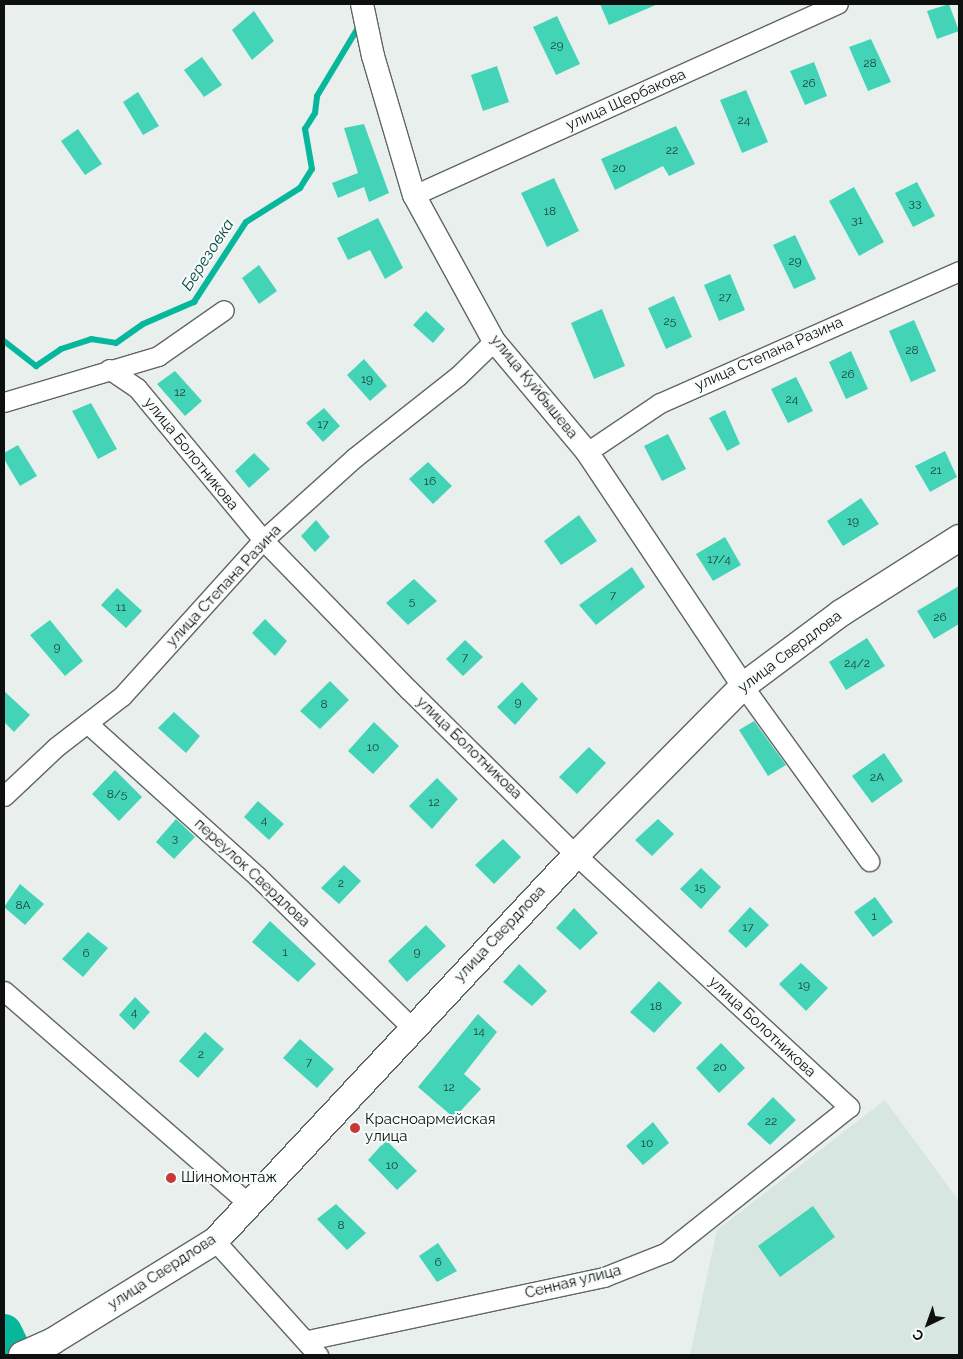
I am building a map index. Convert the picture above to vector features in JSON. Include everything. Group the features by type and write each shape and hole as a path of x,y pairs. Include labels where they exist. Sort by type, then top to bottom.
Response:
{"main road":[{"name":"улица Свердлова","path":"22,1355 53,1341 215,1241 248,1203 576,855 744,686 841,613 959,538"}],"street":[{"name":"улица Куйбышева","path":"362,4 373,56 414,195 494,341 587,452 744,686"},
{"name":"улица Щербакова","path":"414,195 838,4"},
{"name":"улица Степана Разина","path":"587,452 660,403 959,271"},
{"path":"4,402 44,388 158,356 224,310"},
{"name":"улица Степана Разина","path":"4,796 87,723 122,696 262,540 354,458 458,376 494,341"},
{"name":"улица Болотникова","path":"109,369 137,388 262,540 576,855 849,1108"},
{"path":"744,686 870,861"},
{"name":"переулок Свердлова","path":"87,723 245,865 412,1028"},
{"path":"4,991 248,1203"},
{"name":"Сенная улица","path":"313,1348 604,1277 667,1252 849,1108"},
{"path":"215,1241 313,1348"}],"shaded area":[{"path":"885,1100 959,1201 959,1355 690,1355 717,1230"}],"building":[{"path":"600,4 658,4 609,25"},
{"path":"949,4 959,31 937,39 927,11"},
{"path":"254,11 274,41 252,60 232,30"},
{"path":"557,16 580,64 556,75 533,27"},
{"path":"871,39 891,82 868,91 849,47"},
{"path":"202,57 222,85 204,97 184,70"},
{"path":"814,62 827,96 805,105 790,71"},
{"path":"497,66 509,102 483,111 471,75"},
{"path":"746,90 768,142 742,153 720,100"},
{"path":"138,92 159,126 143,135 123,102"},
{"path":"364,124 389,193 369,202 364,187 338,198 332,183 358,173 344,128"},
{"path":"676,126 695,164 669,176 663,166 615,190 601,159"},
{"path":"78,129 102,164 85,175 61,141"},
{"path":"554,178 579,231 547,247 521,193"},
{"path":"917,182 935,216 913,227 895,193"},
{"path":"854,187 884,242 859,256 829,201"},
{"path":"378,218 403,268 385,279 370,250 348,260 337,238"},
{"path":"795,235 816,279 794,289 773,245"},
{"path":"259,265 277,291 259,304 242,278"},
{"path":"730,274 745,310 719,321 704,285"},
{"path":"674,296 692,337 666,349 648,308"},
{"path":"602,309 625,366 594,379 571,323"},
{"path":"426,311 445,329 433,343 413,325"},
{"path":"914,320 936,371 911,382 889,331"},
{"path":"851,351 868,389 846,399 829,362"},
{"path":"364,359 387,386 370,401 347,375"},
{"path":"175,371 202,401 185,416 157,384"},
{"path":"796,377 813,411 788,423 771,389"},
{"path":"91,403 117,449 98,459 72,411"},
{"path":"324,408 340,426 323,442 306,423"},
{"path":"725,410 740,444 727,451 709,418"},
{"path":"668,434 686,469 662,481 644,446"},
{"path":"18,445 37,476 20,486 4,459 4,453"},
{"path":"945,451 957,477 930,492 915,466"},
{"path":"254,453 270,469 249,488 235,471"},
{"path":"428,462 452,486 433,504 409,479"},
{"path":"861,498 879,524 843,546 827,521"},
{"path":"579,515 597,541 561,565 544,541"},
{"path":"316,520 330,537 315,552 301,536"},
{"path":"725,537 741,565 713,581 696,554"},
{"path":"632,567 645,587 596,625 579,605"},
{"path":"414,579 437,601 408,625 386,603"},
{"path":"959,586 959,624 934,639 917,611"},
{"path":"117,588 142,611 126,628 101,605"},
{"path":"265,619 287,641 275,656 252,633"},
{"path":"50,620 83,661 65,676 30,635"},
{"path":"867,638 885,666 846,690 829,662"},
{"path":"465,640 483,657 463,676 446,659"},
{"path":"330,681 349,700 320,729 300,711"},
{"path":"522,682 538,699 515,725 497,707"},
{"path":"4,691 30,715 14,732 4,722"},
{"path":"174,712 200,736 186,753 158,728"},
{"path":"754,721 786,765 768,776 739,730"},
{"path":"374,722 399,746 373,774 348,751"},
{"path":"589,747 606,763 577,794 559,777"},
{"path":"884,753 903,781 872,803 852,776"},
{"path":"115,770 142,797 119,821 92,794"},
{"path":"437,778 458,799 432,829 409,806"},
{"path":"258,801 284,824 269,840 244,817"},
{"path":"176,819 195,837 174,859 156,842"},
{"path":"658,819 674,834 652,856 635,840"},
{"path":"503,839 521,857 494,884 475,865"},
{"path":"344,865 361,881 339,904 321,888"},
{"path":"701,868 721,887 701,909 680,889"},
{"path":"20,884 44,904 25,925 4,907"},
{"path":"875,897 893,922 873,937 854,912"},
{"path":"750,907 769,925 746,948 728,931"},
{"path":"574,908 598,933 580,950 556,928"},
{"path":"270,921 316,964 298,982 252,942"},
{"path":"426,925 446,946 407,982 388,961"},
{"path":"88,932 108,948 83,977 62,959"},
{"path":"801,963 828,988 806,1011 779,984"},
{"path":"519,964 547,991 532,1006 503,982"},
{"path":"659,981 682,1003 654,1033 630,1012"},
{"path":"135,997 150,1012 134,1030 119,1015"},
{"path":"478,1014 497,1032 464,1074 481,1089 454,1118 418,1087"},
{"path":"205,1032 224,1049 198,1078 179,1061"},
{"path":"300,1039 334,1069 317,1088 283,1058"},
{"path":"721,1043 745,1068 719,1093 696,1068"},
{"path":"773,1097 796,1120 770,1145 747,1124"},
{"path":"653,1122 669,1143 643,1165 626,1146"},
{"path":"386,1140 417,1171 397,1190 368,1160"},
{"path":"336,1204 366,1233 347,1250 317,1219"},
{"path":"813,1206 835,1237 780,1277 758,1246"},
{"path":"438,1243 457,1271 437,1282 419,1256"}],"waterway":[{"name":"Березовка","path":"4,341 36,366 61,349 91,339 116,343 143,324 194,302 246,222 300,188 312,169 305,129 315,113 317,96 359,26"},
{"path":"4,1332 15,1355"}],"place":[{"name":"Красноармейская улица","path":"355,1128"},
{"name":"Шиномонтаж","path":"171,1178"}]}
